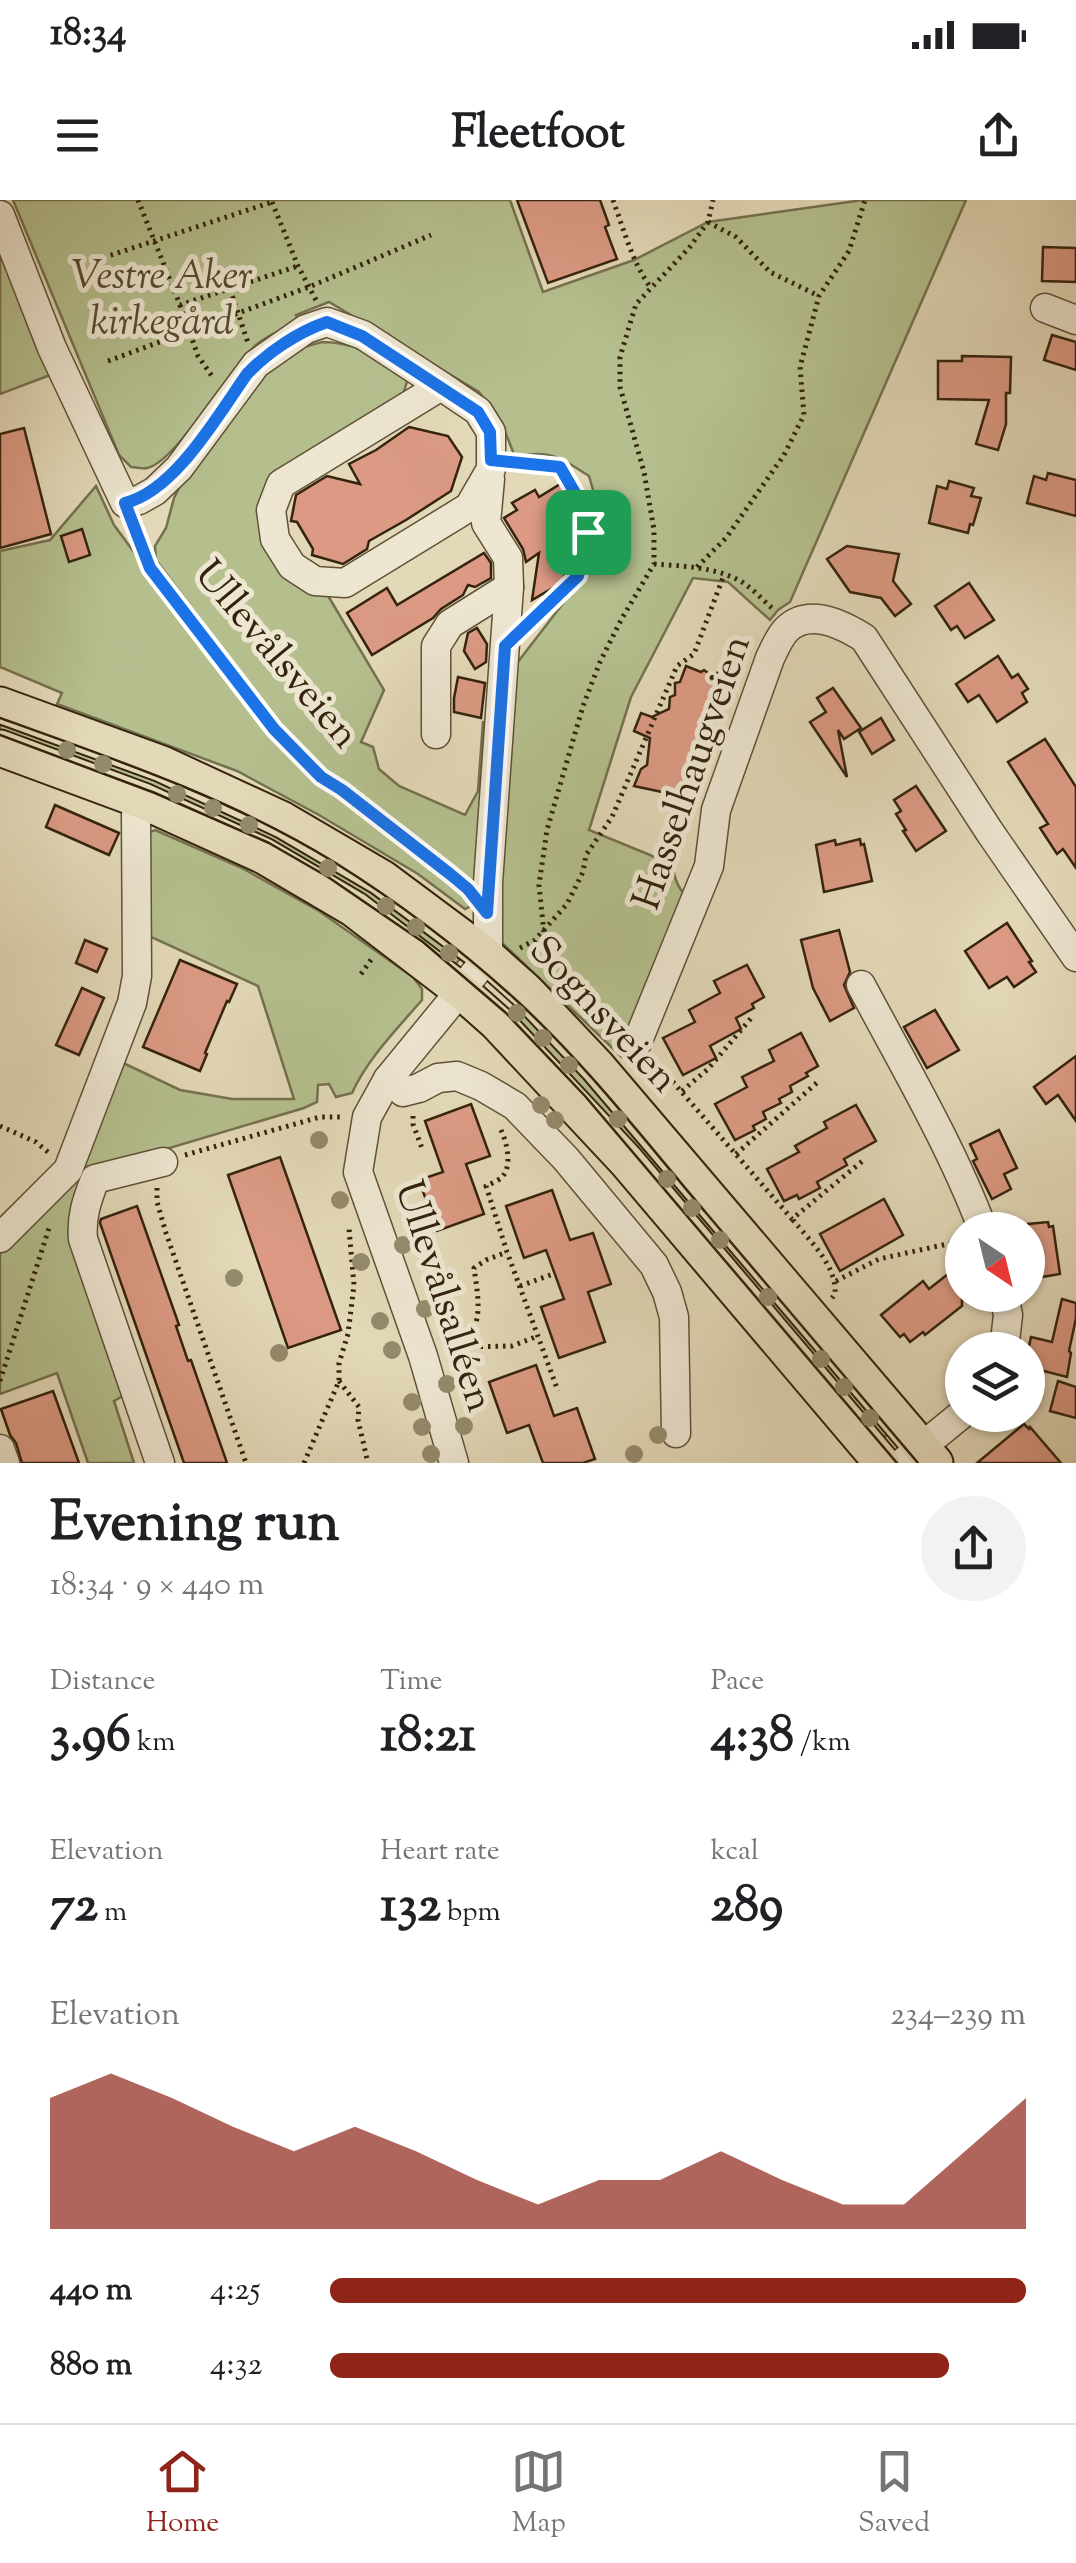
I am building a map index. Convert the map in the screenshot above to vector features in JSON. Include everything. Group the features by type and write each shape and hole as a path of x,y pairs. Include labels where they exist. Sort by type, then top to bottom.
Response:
{"main road":[{"name":"Sognsveien","path":"0,705 162,764 238,797 504,952 526,990 598,1066 920,1458"},
{"name":"Sognsveien","path":"0,748 142,801 304,878 379,927 461,991 497,1023 626,1161 882,1463"}],"street":[{"path":"0,215 52,348 125,503 154,491 179,468 256,364 306,329 327,322 362,336 478,412 490,432 486,523 508,558 510,587 487,913 490,939 504,952"},
{"path":"1045,308 1076,320"},
{"name":"Ullevålsveien","path":"441,386 281,484 270,510 275,539 292,566 315,580 345,583 469,507 491,465"},
{"path":"436,734 436,646 450,624 510,587"},
{"name":"Hasselhaugveien","path":"637,1042 709,866 716,810 770,658 789,626 822,619 846,626 864,638 1076,958"},
{"path":"0,1238 68,1170 132,1003 137,976 136,816 142,801"},
{"name":"Ullevålsalléen","path":"454,1463 423,1356 358,1172 367,1117 396,1086 461,991 504,952"},
{"path":"861,985 976,1212"},
{"path":"396,1086 419,1088 438,1078 457,1076 515,1106 566,1159 654,1265 674,1317 676,1433"},
{"path":"160,1463 83,1238 82,1222 95,1179 163,1162"},
{"path":"920,1458 945,1432"},
{"path":"0,1449 5,1463"}],"path":[{"path":"138,200 198,356 210,376 231,396"},
{"path":"614,200 640,274 651,288"},
{"path":"541,971 547,962 539,884 547,830 582,706 621,620 654,564 654,530 644,472 620,387 620,357 636,304 689,248 708,222 713,200"},
{"path":"697,567 726,538 784,456 804,415 800,367 819,296 849,251 865,200"},
{"path":"75,267 272,201 298,266 327,322"},
{"path":"708,222 736,237 770,272 819,296"},
{"path":"108,361 309,287 431,235"},
{"path":"180,306 298,266"},
{"path":"230,289 256,364"},
{"path":"491,465 560,467 582,505 588,532 578,576 505,646"},
{"name":"Ullevålsveien","path":"125,503 150,568 274,729 321,777 450,874 487,913"},
{"path":"654,564 697,567 744,584 789,626"},
{"path":"504,952 535,940 567,904 583,872 586,855 612,817 678,666 694,654 724,575"},
{"path":"361,974 372,959"},
{"path":"682,1091 708,1069 753,1016"},
{"path":"637,1042 823,1257 836,1281 836,1294 822,1307"},
{"path":"736,1154 820,1080"},
{"path":"396,1086 412,1100 413,1124 422,1151"},
{"path":"246,1463 157,1202 157,1174 163,1162 320,1117 367,1117"},
{"path":"0,1126 36,1142 68,1170"},
{"path":"500,1128 506,1142 507,1168 501,1179 486,1186 558,1392"},
{"path":"792,1219 865,1159"},
{"path":"0,1381 51,1222"},
{"path":"304,1463 339,1380 338,1364 348,1334 354,1285 350,1223"},
{"path":"836,1281 879,1259 945,1245"},
{"path":"454,1347 470,1337 478,1320 474,1268 507,1252"},
{"path":"520,1286 553,1274"},
{"path":"423,1356 454,1347 512,1346 538,1336"},
{"path":"339,1380 359,1408 368,1463"}],"green space":[{"name":"Vestre Aker kirkegård","path":"13,200 510,200 543,292 634,260 708,222 863,200 966,200 790,602 770,620 728,582 693,578 631,697 589,830 672,864 678,885 692,900 637,1043 626,1061 498,939 504,680 588,571 595,497 589,476 554,456 515,457 501,421 479,392 329,302 296,315 298,323 256,345 187,433 159,462 147,468 131,467 119,455"},
{"path":"0,239 53,374 0,394"},
{"path":"322,342 357,348 409,375 401,401 263,510 327,594 384,690 361,742 373,747 379,769 399,786 465,815 478,791 483,722 493,723 477,890 327,773 287,735 156,560 155,546 186,474 267,368 293,350"},
{"path":"96,486 114,525 263,727 320,782 470,897 469,907 465,909 418,874 237,771 57,704 62,693 0,667 0,551 50,540"},
{"path":"0,712 199,787 467,950 450,971 419,946 0,740"},
{"path":"155,830 242,868 319,911 413,977 422,989 422,1000 375,1056 352,1093 336,1097 329,1084 318,1085 317,1102 304,1108 92,1171 73,1236 128,1393 114,1401 134,1463 88,1463 57,1373 0,1394 0,1238 58,1178 119,1061 180,1090 232,1099 294,1099 258,986 151,937 147,838"},
{"path":"525,1001 895,1428 875,1445 506,1020"}],"building":[{"path":"517,200 600,200 617,259 548,283"},
{"path":"1043,247 1076,248 1076,282 1042,281"},
{"path":"1052,335 1076,342 1076,370 1044,360"},
{"path":"962,356 1011,357 1006,424 998,450 976,444 989,400 938,399 938,361 962,361"},
{"path":"409,427 448,436 462,457 451,491 369,541 367,549 343,564 312,555 313,549 297,522 291,521 296,495 327,476 360,484 349,464"},
{"path":"24,428 51,534 0,548 0,434"},
{"path":"1048,473 1076,480 1076,516 1027,503 1034,476 1046,480"},
{"path":"949,481 974,488 971,496 981,498 968,533 929,523 937,486 947,489"},
{"path":"562,483 585,519 576,572 565,571 563,582 532,600 539,553 526,562 523,549 504,518 517,510 512,503 535,490 539,497"},
{"path":"82,529 90,555 69,562 61,536"},
{"path":"847,546 899,554 893,581 911,604 895,616 881,598 850,592 827,559"},
{"path":"484,553 491,563 491,578 475,587 468,585 463,595 433,618 372,655 347,613 387,588 397,605"},
{"path":"969,583 994,620 965,638 957,626 951,630 935,606"},
{"path":"477,628 487,644 486,662 475,669 464,651 468,633"},
{"path":"998,656 1012,678 1018,674 1028,689 1022,693 1027,702 997,722 979,695 968,702 956,684"},
{"path":"686,666 712,676 729,666 676,802 662,792 634,786 647,765 650,738 634,731 641,713 652,717 669,709 675,683 680,682"},
{"path":"458,677 485,683 481,718 454,712"},
{"path":"833,688 861,728 844,739 838,730 847,777 810,722 826,712 817,698"},
{"path":"881,718 894,740 872,754 859,732"},
{"path":"1045,739 1076,787 1076,868 1063,849 1057,854 1040,828 1048,824 1008,762"},
{"path":"916,786 946,831 916,851 903,831 906,830 896,814 901,811 894,800"},
{"path":"55,805 119,833 109,855 46,827"},
{"path":"860,839 872,881 824,892 816,845"},
{"path":"1007,923 1036,972 1014,987 1007,977 989,988 965,951"},
{"path":"839,930 850,972 844,985 854,1008 830,1021 813,988 801,940"},
{"path":"85,940 107,949 97,972 76,963"},
{"path":"180,960 237,984 200,1071 143,1047"},
{"path":"747,965 764,997 736,1018 741,1029 710,1046 716,1058 683,1075 663,1038 695,1022 689,1010 720,993 714,981"},
{"path":"82,988 104,998 79,1055 56,1045"},
{"path":"935,1010 959,1050 927,1068 904,1027"},
{"path":"801,1033 818,1066 790,1086 792,1092 779,1099 781,1103 763,1112 766,1119 753,1126 755,1130 735,1140 715,1104 747,1087 742,1077 774,1061 769,1050"},
{"path":"1076,1056 1076,1121 1058,1095 1046,1104 1034,1087"},
{"path":"471,1104 490,1156 466,1164 484,1214 437,1231 419,1180 443,1172 425,1121"},
{"path":"856,1105 876,1141 844,1159 847,1165 817,1182 820,1188 799,1199 797,1195 784,1201 767,1169 799,1152 795,1146 827,1128 824,1122"},
{"path":"999,1130 1017,1168 1004,1174 1011,1189 992,1199 973,1161 977,1159 970,1144"},
{"path":"280,1157 341,1330 288,1348 228,1175"},
{"path":"552,1190 570,1240 593,1233 611,1284 588,1292 605,1342 559,1358 541,1307 564,1299 546,1250 524,1258 506,1206"},
{"path":"884,1199 903,1235 840,1271 820,1234"},
{"path":"137,1206 188,1361 191,1360 227,1463 184,1463 100,1223 101,1219"},
{"path":"1045,1222 1053,1226 1060,1274 1045,1276"},
{"path":"945,1276 945,1312 954,1312 910,1342 904,1334 900,1337 881,1315 923,1281 929,1289"},
{"path":"1062,1299 1076,1303 1067,1377 1045,1371 1045,1340 1052,1342"},
{"path":"536,1365 554,1416 577,1408 595,1459 583,1463 543,1463 529,1425 507,1433 489,1382"},
{"path":"1058,1381 1076,1387 1076,1418 1050,1411"},
{"path":"53,1391 79,1463 22,1463 1,1409"},
{"path":"1014,1432 1034,1432 1061,1463 977,1463"}],"tram line":[{"path":"0,718 171,781 254,818 334,862 428,926 515,999 591,1076 918,1463"},
{"path":"0,735 155,793 269,843 328,877 423,942 506,1013 585,1096 897,1463"}],"route":[{"path":"327,322 362,336 478,412 490,432 491,460 560,467 582,505 588,532 578,576 505,646 487,913 468,889 321,777 274,729 150,568 125,503 154,491 179,468 256,364 306,329 327,322"}]}
